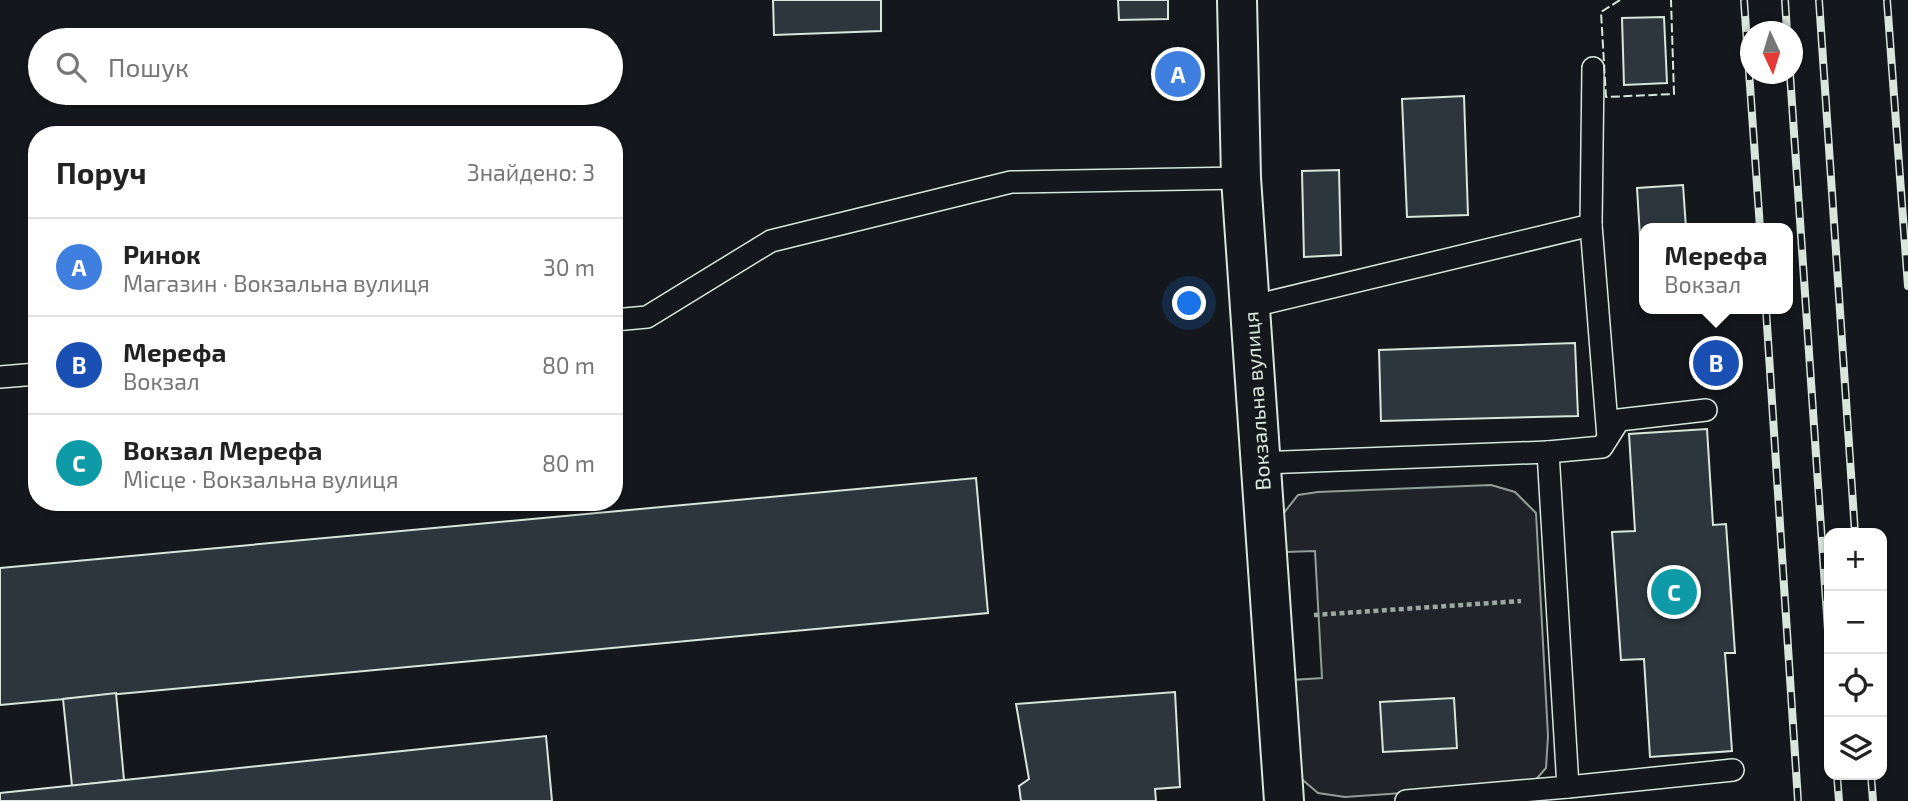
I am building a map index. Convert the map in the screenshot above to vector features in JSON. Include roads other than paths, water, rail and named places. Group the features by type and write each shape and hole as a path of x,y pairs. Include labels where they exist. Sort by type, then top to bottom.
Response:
{"street":[{"name":"Вокзальна вулиця","path":"1237,0 1241,178 1284,801"}],"lane":[{"path":"1593,68 1591,225 1608,437"},
{"path":"623,319 647,317 771,241 1011,182 1241,178"},
{"path":"1249,307 1591,225"},
{"path":"0,377 28,375"},
{"path":"1260,463 1548,452 1602,447 1619,421 1706,410"},
{"path":"1548,452 1557,599 1574,794"},
{"path":"1406,801 1574,794 1733,770"}],"railway":[{"path":"1744,0 1760,223"},
{"path":"1785,0 1786,21"},
{"path":"1819,0 1855,528"},
{"path":"1887,0 1908,286"},
{"path":"1791,84 1825,591"},
{"path":"1766,314 1798,801"},
{"path":"1837,780 1839,801"},
{"path":"1871,780 1873,801"}],"place":[{"name":"Ринок","path":"1178,74"},
{"name":"Мерефа","path":"1716,363"},
{"name":"Вокзал Мерефа","path":"1674,592"}]}
